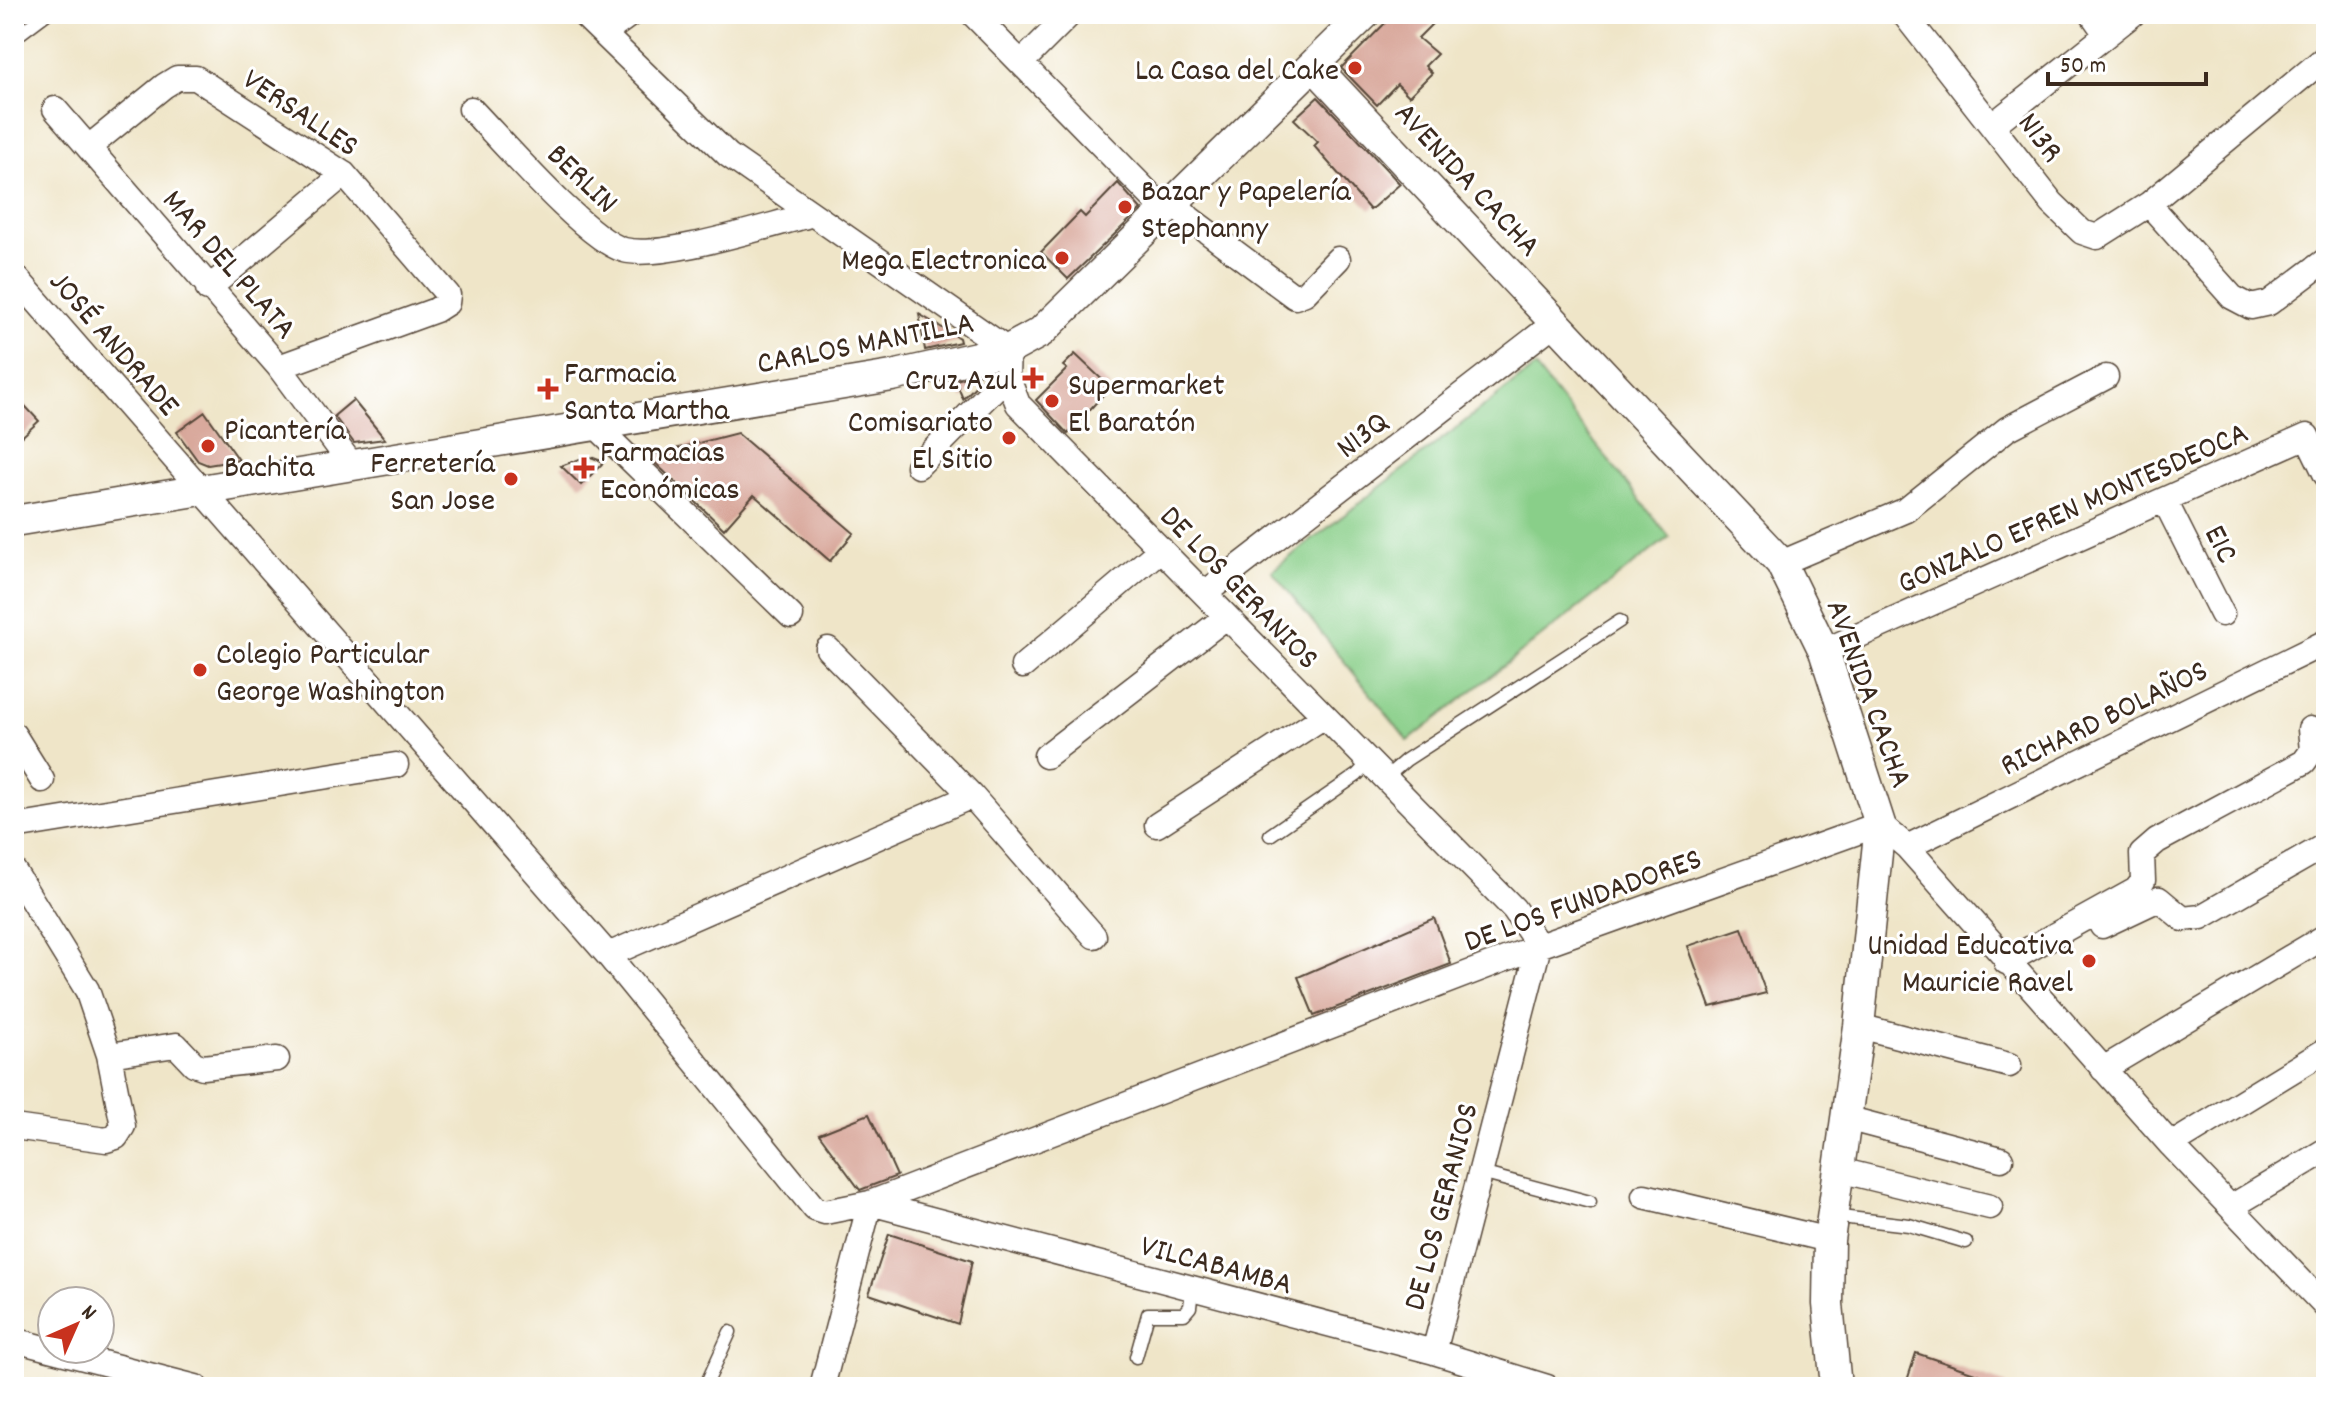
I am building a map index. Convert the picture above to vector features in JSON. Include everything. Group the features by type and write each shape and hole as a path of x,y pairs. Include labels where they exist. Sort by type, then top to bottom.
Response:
{"street":[{"name":"DE LOS GERANIOS","path":"583,14 728,155 1008,363 1018,404 1514,909 1539,946 1434,1352"},
{"path":"973,14 1171,208 1295,297 1305,293 1338,259"},
{"path":"1021,63 1070,14"},
{"name":"CARLOS MANTILLA","path":"14,521 892,376 1008,363 1171,208 1365,14"},
{"name":"N13R","path":"1904,14 1994,124 2052,203 2087,235 2105,235 2149,204 2326,57"},
{"path":"1994,124 2099,24 2133,14"},
{"name":"AVENIDA CACHA","path":"1313,65 1781,563 1824,651 1880,824 1859,1026 1830,1228 1828,1304 1836,1387"},
{"name":"VERSALLES","path":"89,147 164,86 177,78 196,78 344,174 448,295 447,303 436,310 279,367"},
{"name":"MAR DEL PLATA","path":"55,109 208,289 279,367 351,464"},
{"name":"BERLIN","path":"471,109 591,232 607,244 625,251 663,250 810,215"},
{"path":"208,289 344,174"},
{"path":"2149,204 2232,297 2251,307 2269,303 2326,260"},
{"name":"JOSÉ ANDRADE","path":"14,275 608,955"},
{"name":"N13Q","path":"1205,593 1556,322"},
{"path":"918,466 1008,363"},
{"path":"1781,563 1906,510 2007,429 2106,377"},
{"path":"595,425 791,616"},
{"name":"GONZALO EFREN MONTESDEOCA","path":"1824,651 2307,436 2326,475"},
{"name":"E1C","path":"2165,501 2222,614"},
{"path":"1023,666 1161,549"},
{"path":"1046,756 1226,617"},
{"name":"RICHARD BOLAÑOS","path":"1907,847 2326,642"},
{"path":"828,649 972,796 1094,936"},
{"path":"1157,825 1323,717"},
{"path":"2010,967 2136,890 2143,881 2142,854 2157,841 2304,762 2312,751 2310,729"},
{"path":"14,735 42,780"},
{"path":"14,827 396,765"},
{"path":"608,955 972,796"},
{"path":"1880,824 1907,847 2010,967 2171,1145 2326,1307"},
{"name":"DE LOS FUNDADORES","path":"608,955 815,1209 825,1212 870,1203 1539,946 1880,824"},
{"path":"2010,967 2152,901 2166,903 2183,919 2201,917 2326,845"},
{"path":"14,871 87,990 109,1055 123,1126 116,1137 106,1140 14,1127"},
{"path":"2103,1069 2326,936"},
{"path":"1859,1026 2009,1065"},
{"path":"109,1055 176,1045 194,1064 203,1067 277,1059"},
{"path":"2171,1145 2326,1050"},
{"path":"1846,1118 2001,1159"},
{"path":"2231,1207 2326,1150"},
{"path":"1839,1170 1990,1207"},
{"path":"1644,1196 1830,1228"},
{"path":"822,1387 870,1203"},
{"name":"VILCABAMBA","path":"870,1203 1434,1352 1538,1386"},
{"path":"14,1340 196,1387"}],"lane":[{"path":"14,38 46,14"},
{"path":"608,38 641,14"},
{"path":"1270,835 1357,775 1406,760 1620,621"},
{"path":"1481,1173 1590,1202"},
{"path":"1830,1228 1909,1225 1966,1242"},
{"path":"1136,1357 1148,1314 1184,1314 1190,1307 1192,1290"},
{"path":"705,1387 730,1332"}],"green space":[{"path":"1535,367 1669,537 1408,741 1272,571"}],"building":[{"path":"1394,14 1422,14 1432,24 1418,38 1437,54 1425,66 1432,73 1409,96 1397,84 1377,105 1341,68"},
{"path":"1318,97 1400,184 1370,210 1314,146 1318,142 1294,119"},
{"path":"1118,183 1141,209 1068,279 1041,252 1080,212 1085,217"},
{"path":"919,314 959,338 960,342 925,350"},
{"path":"1075,354 1110,387 1068,434 1036,400 1067,369 1063,366"},
{"path":"986,375 963,399 955,380"},
{"path":"14,394 39,421 14,444"},
{"path":"353,400 385,439 354,443 334,416"},
{"name":"Picantería Bachita","path":"205,412 239,460 208,465 198,461 177,432"},
{"path":"737,433 854,533 830,561 754,495 724,529 648,456"},
{"path":"588,456 604,462 581,485 561,466"},
{"path":"1434,918 1451,964 1314,1016 1298,977"},
{"path":"1742,928 1766,993 1710,1007 1688,946"},
{"path":"869,1114 897,1176 860,1190 819,1134"},
{"path":"889,1234 972,1261 958,1324 869,1294"},
{"path":"1916,1353 2007,1384 2006,1387 1905,1387"}],"place":[{"name":"La Casa del Cake","path":"1355,68"},
{"name":"Bazar y Papelería Stephanny","path":"1125,207"},
{"name":"Mega Electronica","path":"1062,258"},
{"name":"Cruz Azul","path":"1033,378"},
{"name":"Farmacia Santa Martha","path":"548,389"},
{"name":"Supermarket El Baratón","path":"1052,401"},
{"name":"Comisariato El Sitio","path":"1009,438"},
{"name":"Picantería Bachita","path":"208,446"},
{"name":"Farmacias Económicas","path":"584,468"},
{"name":"Ferretería San Jose","path":"511,479"},
{"name":"Colegio Particular George Washington","path":"200,670"},
{"name":"Unidad Educativa Mauricie Ravel","path":"2089,961"}]}
